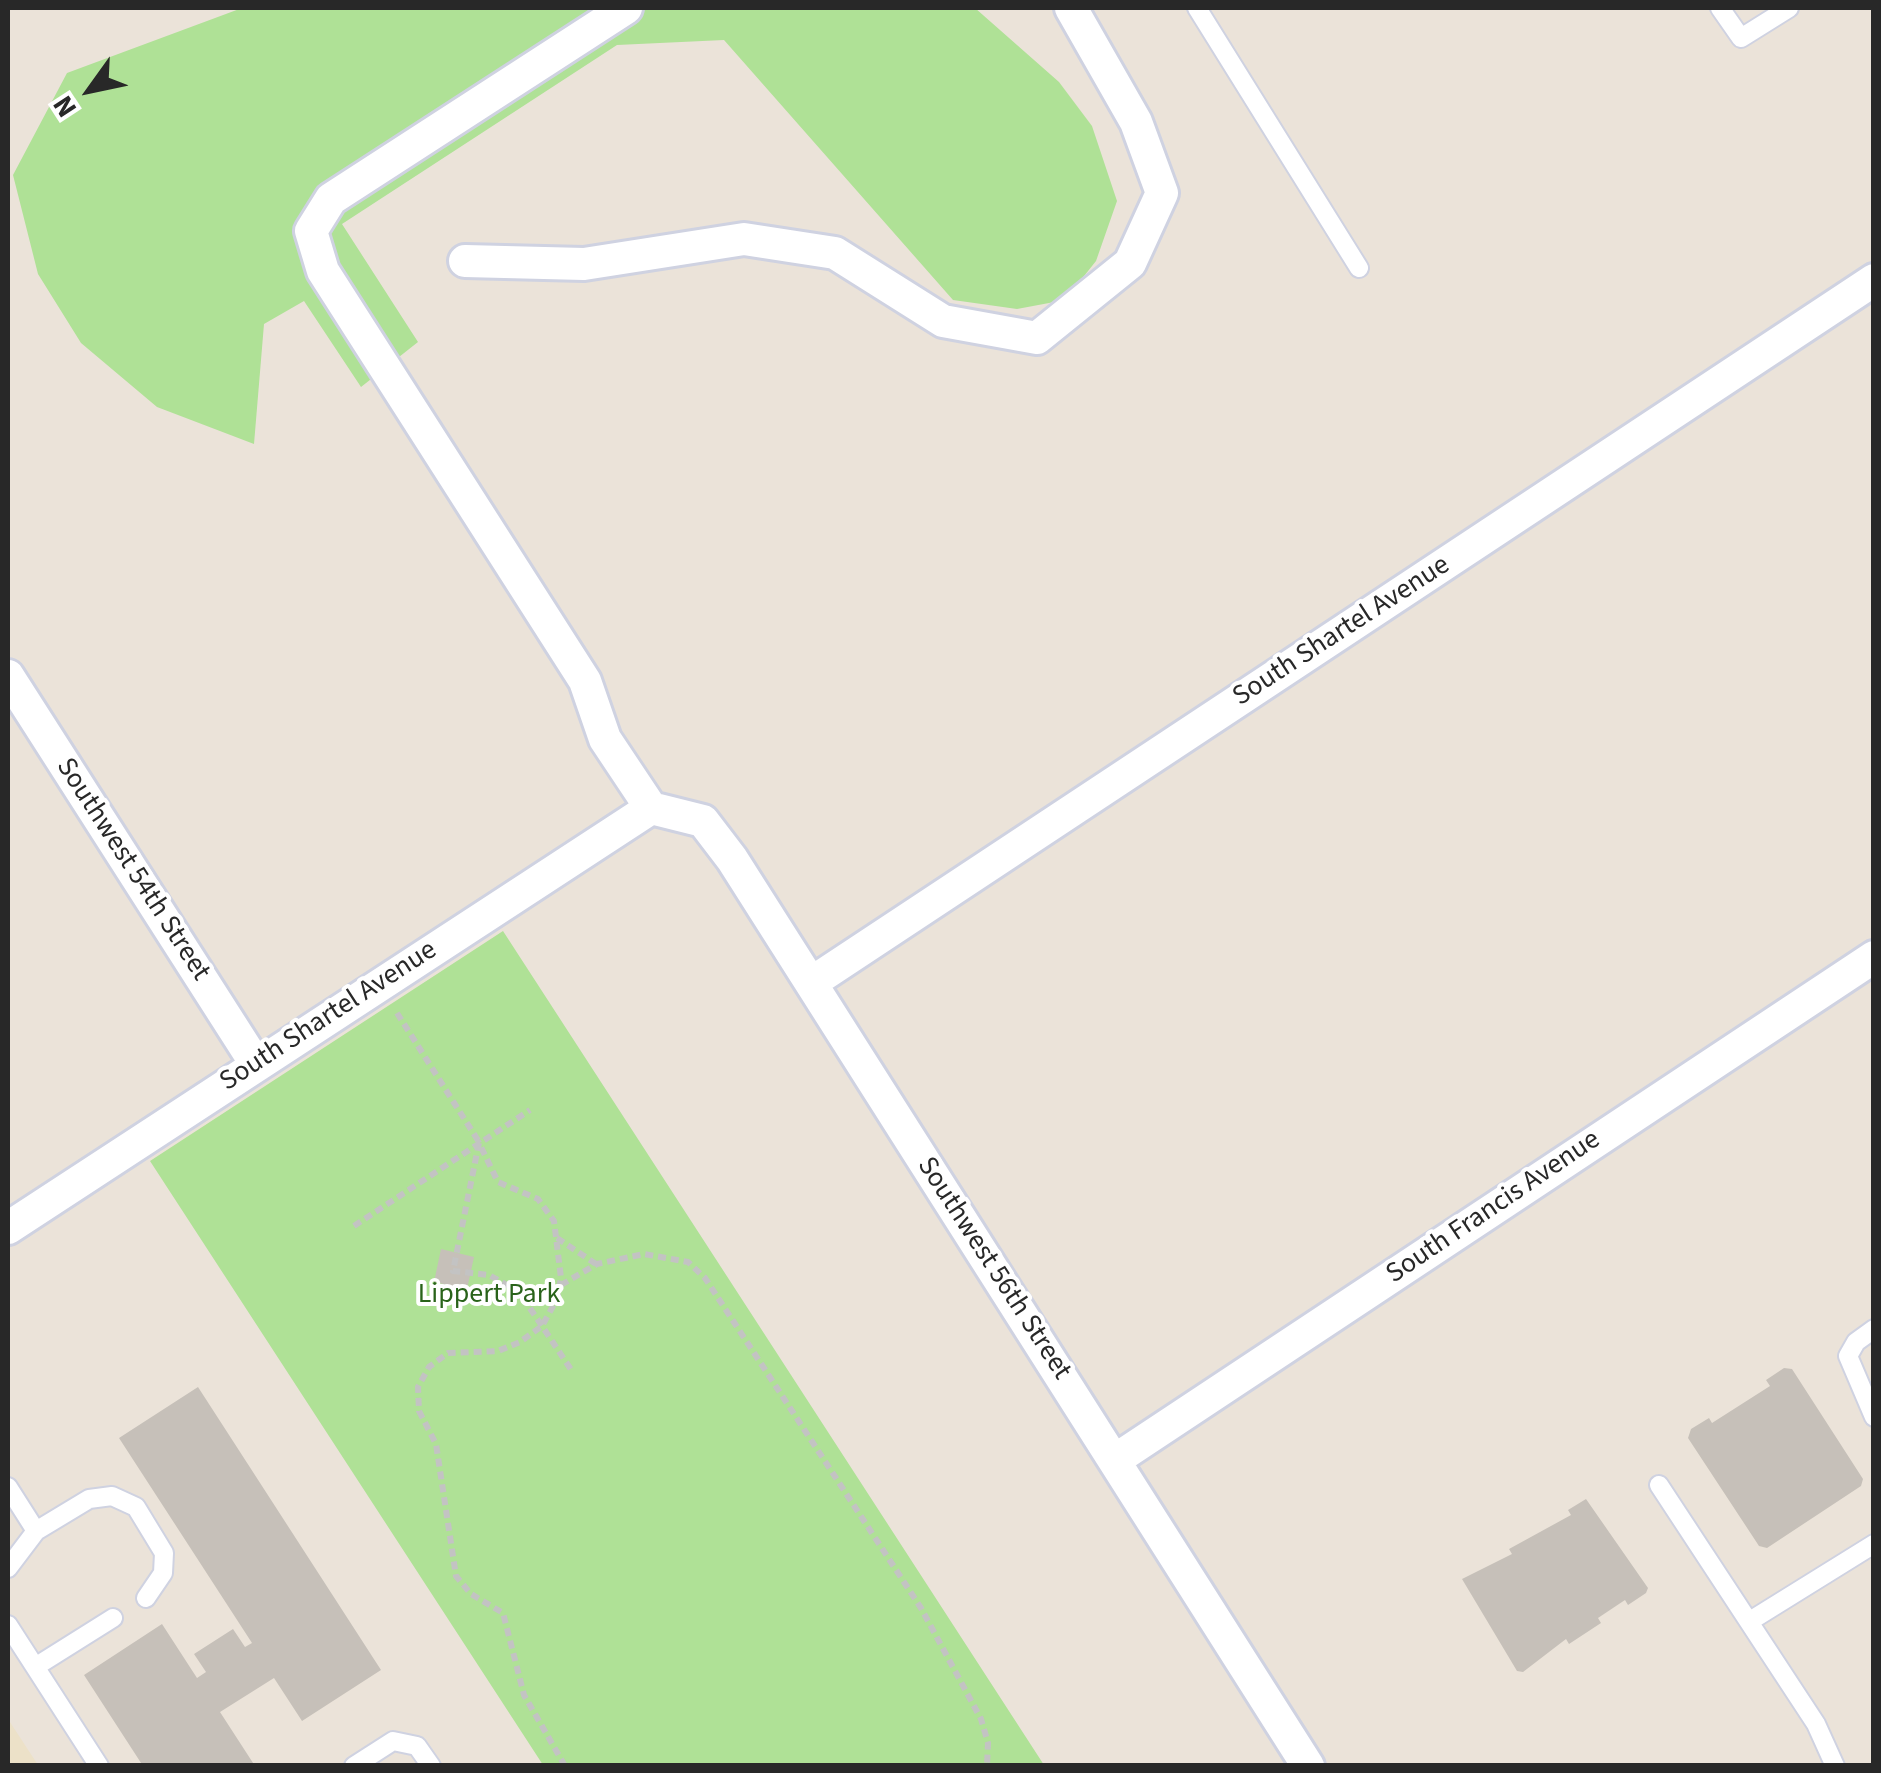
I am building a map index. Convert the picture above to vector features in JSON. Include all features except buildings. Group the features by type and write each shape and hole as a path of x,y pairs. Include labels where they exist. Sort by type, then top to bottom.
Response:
{"street":[{"path":"626,8 332,199 311,231 323,271 585,680 605,739 650,808"},
{"path":"465,262 584,264 744,239 835,253 943,321 1037,338 1130,263 1162,192 1136,122 1072,8"},
{"name":"South Shartel Avenue","path":"811,982 1874,280"},
{"name":"Southwest 54th Street","path":"8,676 256,1064"},
{"name":"Southwest 56th Street","path":"650,808 703,821 811,982 1308,1766"},
{"name":"South Shartel Avenue","path":"8,1228 650,808"},
{"name":"South Francis Avenue","path":"1115,1460 1874,957"}],"lane":[{"path":"1197,8 1360,268"},
{"path":"1720,8 1740,38 1789,8"},
{"path":"1874,1329 1856,1342 1848,1356 1874,1416"},
{"path":"1659,1485 1816,1724 1835,1766"},
{"path":"8,1487 36,1532"},
{"path":"8,1568 36,1532 89,1499 112,1496 136,1507 164,1554 163,1573 146,1598"},
{"path":"1750,1621 1874,1544"},
{"path":"35,1667 113,1618"},
{"path":"8,1625 99,1766"},
{"path":"354,1766 393,1741 417,1746 431,1766"}],"path":[{"path":"379,984 479,1143 498,1182 538,1199 554,1220 560,1286 542,1326 498,1350 448,1353 429,1367 418,1387 419,1411 436,1444 456,1576 471,1594 503,1613 524,1695 565,1766"},
{"path":"354,1226 530,1110"},
{"path":"479,1143 453,1271 490,1275 508,1283 572,1371"},
{"path":"557,1238 597,1264"},
{"path":"560,1286 597,1264 644,1254 672,1256 688,1262 705,1278 921,1608 980,1719 988,1743 987,1766"}],"shaded area":[{"path":"8,1719 38,1765 8,1765"}],"green space":[{"path":"242,8 975,8 1059,82 1092,126 1117,201 1096,261 1065,300 1017,309 953,300 724,40 617,45 342,224 418,342 361,387 304,301 264,324 254,444 157,407 81,343 38,274 13,175 67,73"},
{"name":"Lippert Park","path":"503,931 1044,1765 543,1765 150,1161"}]}
